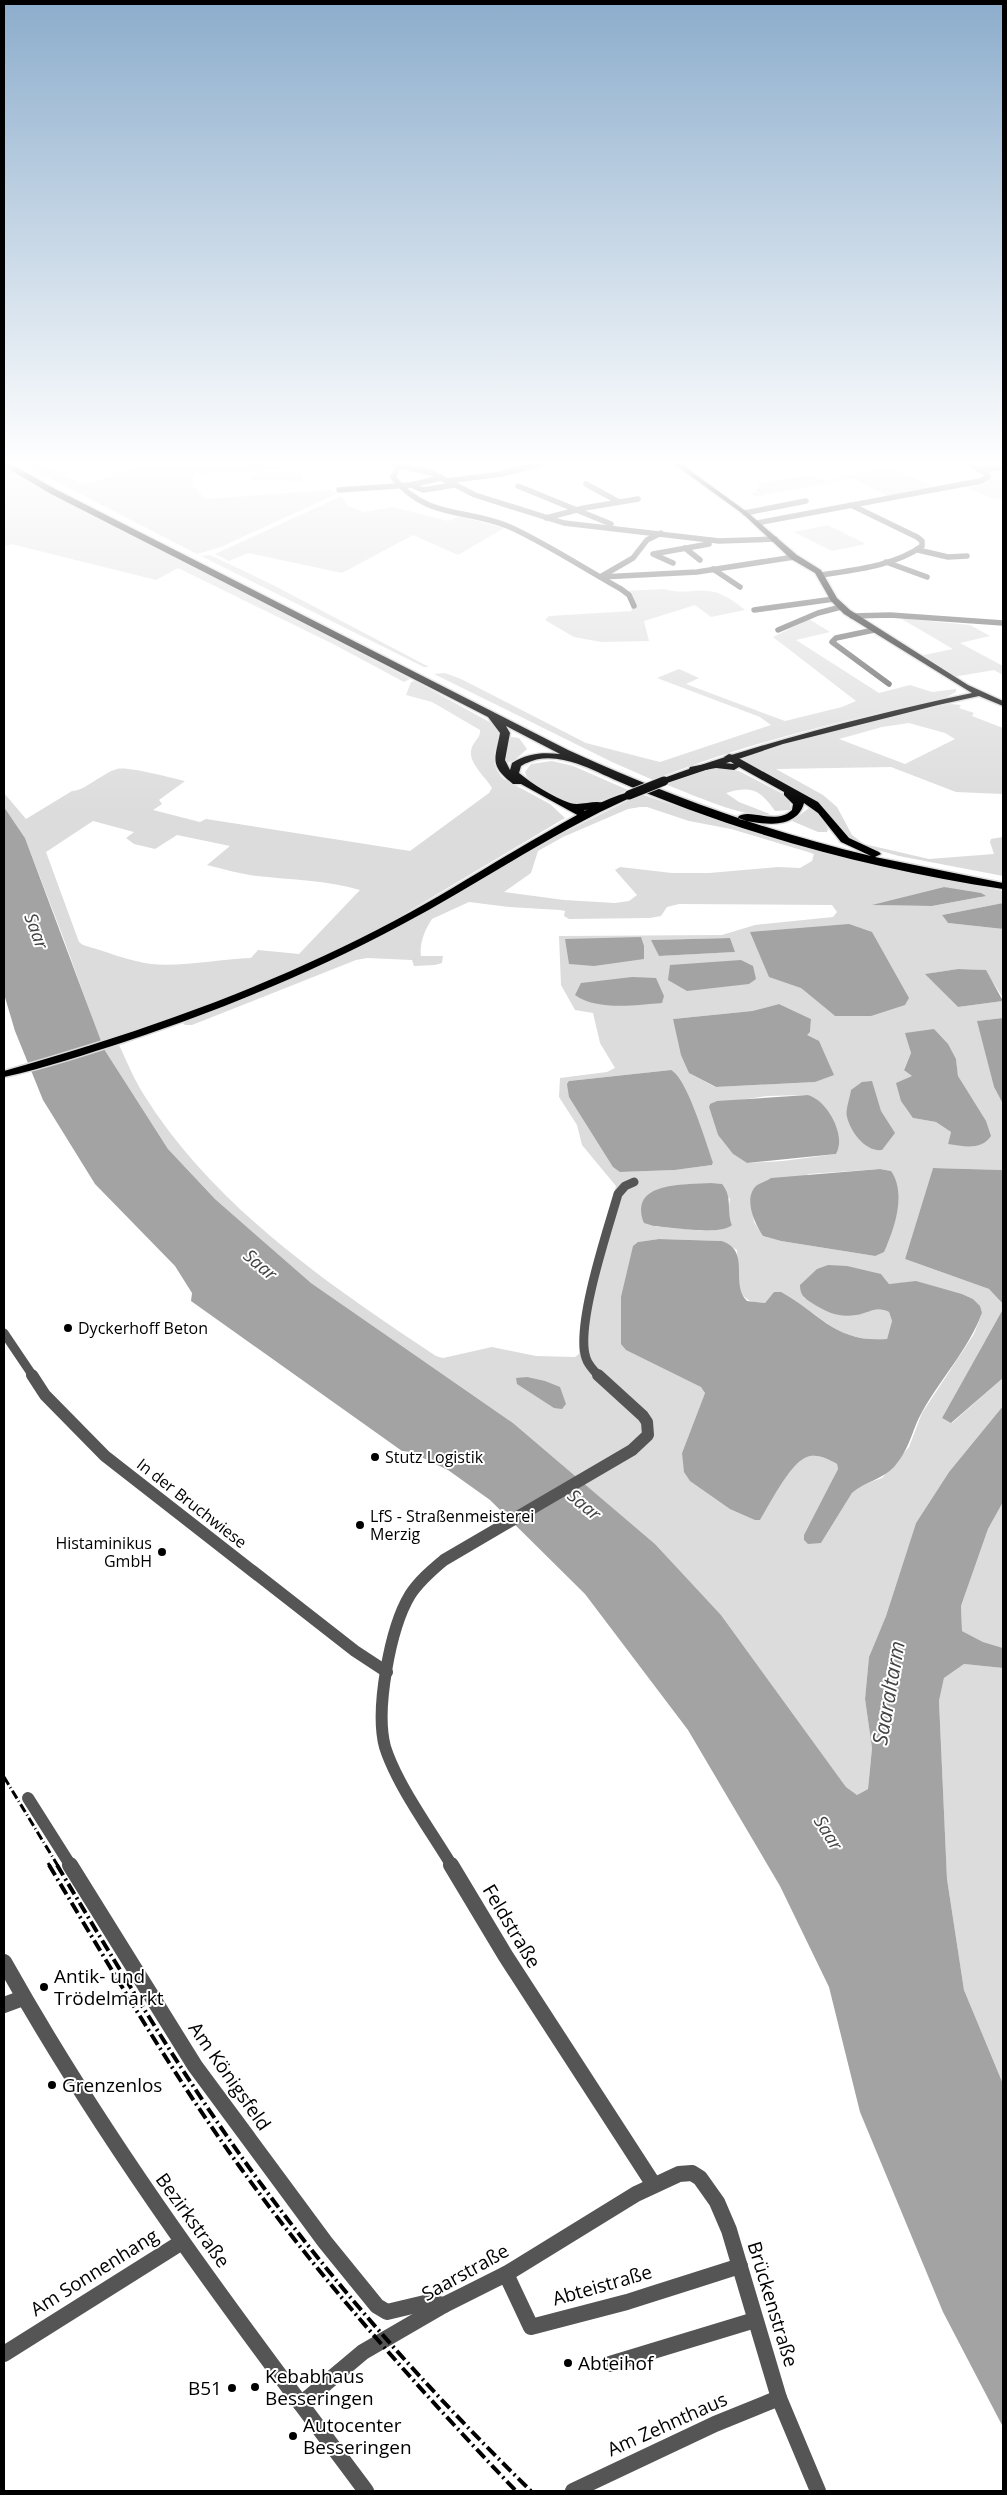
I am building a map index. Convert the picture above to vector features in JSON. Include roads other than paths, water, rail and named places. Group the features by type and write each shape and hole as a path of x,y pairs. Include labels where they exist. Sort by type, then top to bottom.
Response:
{"highway":[{"path":"235,580 430,680 620,772 728,815 808,839 898,862 1003,881"},
{"path":"430,680 485,711 585,762 665,798 795,841 890,865 1003,886"},
{"path":"485,711 504,731 498,759 507,774 582,816"},
{"path":"582,816 520,780 514,774 514,769 520,762 539,756 585,762"},
{"path":"728,815 776,820 792,815 799,805 796,798 789,793 726,762 727,757 814,804 845,840 864,850 898,862"},
{"path":"694,769 716,765 734,767"},
{"path":"567,806 603,806"}],"main road":[{"path":"824,580 834,599 852,616 978,694 1003,704"},
{"path":"4,1074 102,1046 189,1016 316,965 399,923 582,816 664,780 727,757 809,733 978,694"}],"street":[{"path":"607,580 626,592 634,606"},
{"path":"731,580 740,587"},
{"path":"754,610 834,599"},
{"path":"778,630 818,613 841,607"},
{"path":"852,616 876,614 965,623 1003,623"},
{"path":"874,630 836,638 832,642 889,684"},
{"name":"Feldstraße","path":"634,1182 620,1189 618,1194 590,1302 583,1346 586,1358 596,1372 643,1416 648,1435 642,1443 449,1558 422,1581 398,1620 387,1672 382,1737 396,1773 505,1955 654,2185"},
{"name":"In der Bruchwiese","path":"4,1332 46,1395 105,1456 356,1651 387,1672"},
{"name":"Am Königsfeld","path":"28,1798 195,2066 326,2242 377,2306 387,2312 418,2303 435,2302 444,2306"},
{"name":"Bezirkstraße","path":"4,1962 64,2069 182,2242 366,2491"},
{"path":"4,2005 23,1998"},
{"name":"Brückenstraße","path":"654,2185 684,2173 692,2173 700,2178 717,2202 740,2266 779,2398 818,2491"},
{"name":"Saarstraße","path":"301,2404 363,2352 444,2306 506,2274 654,2185"},
{"name":"Am Sonnenhang","path":"4,2354 182,2242"},
{"name":"Abteistraße","path":"506,2274 531,2327 627,2302 740,2266"},
{"path":"610,2364 755,2320"},
{"name":"Am Zehnthaus","path":"573,2491 715,2424 779,2398"}],"water":[{"path":"4,807 25,838 104,1049 168,1149 215,1199 311,1283 513,1423 655,1544 721,1615 846,1787 857,1795 868,1789 872,1748 865,1699 869,1657 886,1616 916,1523 949,1472 1003,1406 1003,1502 988,1529 961,1606 962,1631 983,1642 1003,1648 1003,1668 964,1664 944,1678 939,1701 947,1879 964,1990 1003,2084 1003,2427 943,2312 860,2112 829,1987 780,1886 688,1730 585,1594 490,1500 448,1470 411,1452 402,1451 191,1301 192,1293 175,1266 95,1184 43,1100 15,1031 4,994"},
{"path":"944,887 981,893 986,896 932,906 872,905"},
{"path":"1003,903 1003,929 948,923 942,915"},
{"path":"849,924 872,932 909,998 905,1005 871,1016 835,1016 801,988 769,977 750,932"},
{"path":"641,937 644,946 644,959 594,966 569,964 565,939"},
{"path":"730,938 735,952 659,956 651,940"},
{"path":"741,960 753,966 756,979 749,984 687,991 668,980 670,965"},
{"path":"958,969 986,970 1003,1001 958,1007 925,974"},
{"path":"632,977 656,978 664,996 662,1003 629,1006 605,1005 584,1000 575,995 581,983"},
{"path":"779,1004 811,1019 810,1032 807,1035 819,1041 834,1075 815,1082 716,1087 689,1073 681,1055 673,1019 752,1011"},
{"path":"1003,1018 1003,1104 994,1087 977,1021"},
{"path":"934,1029 948,1044 956,1059 958,1076 986,1121 991,1136 987,1141 977,1146 948,1144 951,1132 936,1122 913,1118 901,1101 896,1083 912,1076 904,1070 911,1053 905,1033"},
{"path":"671,1070 677,1075 689,1098 701,1127 713,1162 712,1165 675,1170 620,1172 613,1167 569,1097 567,1084 569,1081"},
{"path":"872,1081 881,1111 895,1133 882,1150 870,1148 860,1140 849,1123 847,1114 851,1090 862,1082"},
{"path":"808,1095 822,1104 833,1120 839,1138 839,1147 836,1154 747,1163 733,1154 718,1135 709,1107 710,1104 717,1101"},
{"path":"933,1168 1003,1170 1003,1304 989,1289 905,1259"},
{"path":"880,1169 891,1171 896,1180 898,1201 892,1233 884,1252 875,1256 781,1241 763,1236 754,1218 750,1204 752,1191 756,1186 771,1178"},
{"path":"722,1184 725,1189 732,1225 717,1230 707,1230 654,1226 644,1223 641,1209 644,1199 651,1192 674,1185"},
{"path":"659,1239 722,1241 731,1246 736,1252 740,1286 742,1294 747,1301 765,1303 774,1292 781,1292 841,1332 854,1336 869,1339 887,1339 892,1321 889,1312 876,1309 856,1315 844,1316 833,1314 817,1306 803,1296 800,1285 817,1269 828,1265 847,1266 881,1274 889,1284 916,1281 962,1294 973,1299 980,1306 982,1313 976,1326 962,1352 937,1387 918,1419 900,1460 879,1478 852,1493 821,1543 808,1544 804,1540 804,1535 838,1469 837,1464 830,1460 811,1456 794,1467 787,1475 760,1520 755,1520 730,1509 690,1481 684,1472 682,1453 705,1393 701,1387 626,1350 621,1344 621,1297 633,1246 638,1242"},
{"path":"1003,1309 1003,1378 951,1423 942,1418"},
{"path":"527,1377 560,1387 566,1404 562,1409 554,1408 517,1384 516,1378"}],"railway":[{"path":"4,1777 58,1866"},
{"path":"49,1865 168,2061 218,2137 276,2216 375,2337 516,2491"},
{"path":"57,1865 173,2055 222,2130 280,2209 347,2294 418,2375 531,2491"}],"place":[{"name":"Dyckerhoff Beton","path":"68,1328"},
{"name":"Stutz Logistik","path":"375,1457"},
{"name":"LfS - Straßenmeisterei Merzig","path":"360,1525"},
{"name":"Histaminikus GmbH","path":"162,1552"},
{"name":"Antik- und Trödelmarkt","path":"44,1987"},
{"name":"Grenzenlos","path":"52,2085"},
{"name":"Abteihof","path":"568,2363"},
{"name":"Kebabhaus Besseringen","path":"255,2387"},
{"name":"B51","path":"232,2388"},
{"name":"Autocenter Besseringen","path":"293,2436"}],"water label":[{"name":"Saar","path":"36,931"},
{"name":"Saar","path":"260,1265"},
{"name":"Saar","path":"584,1505"},
{"name":"Saaraltarm","path":"889,1693"},
{"name":"Saar","path":"828,1833"}]}
